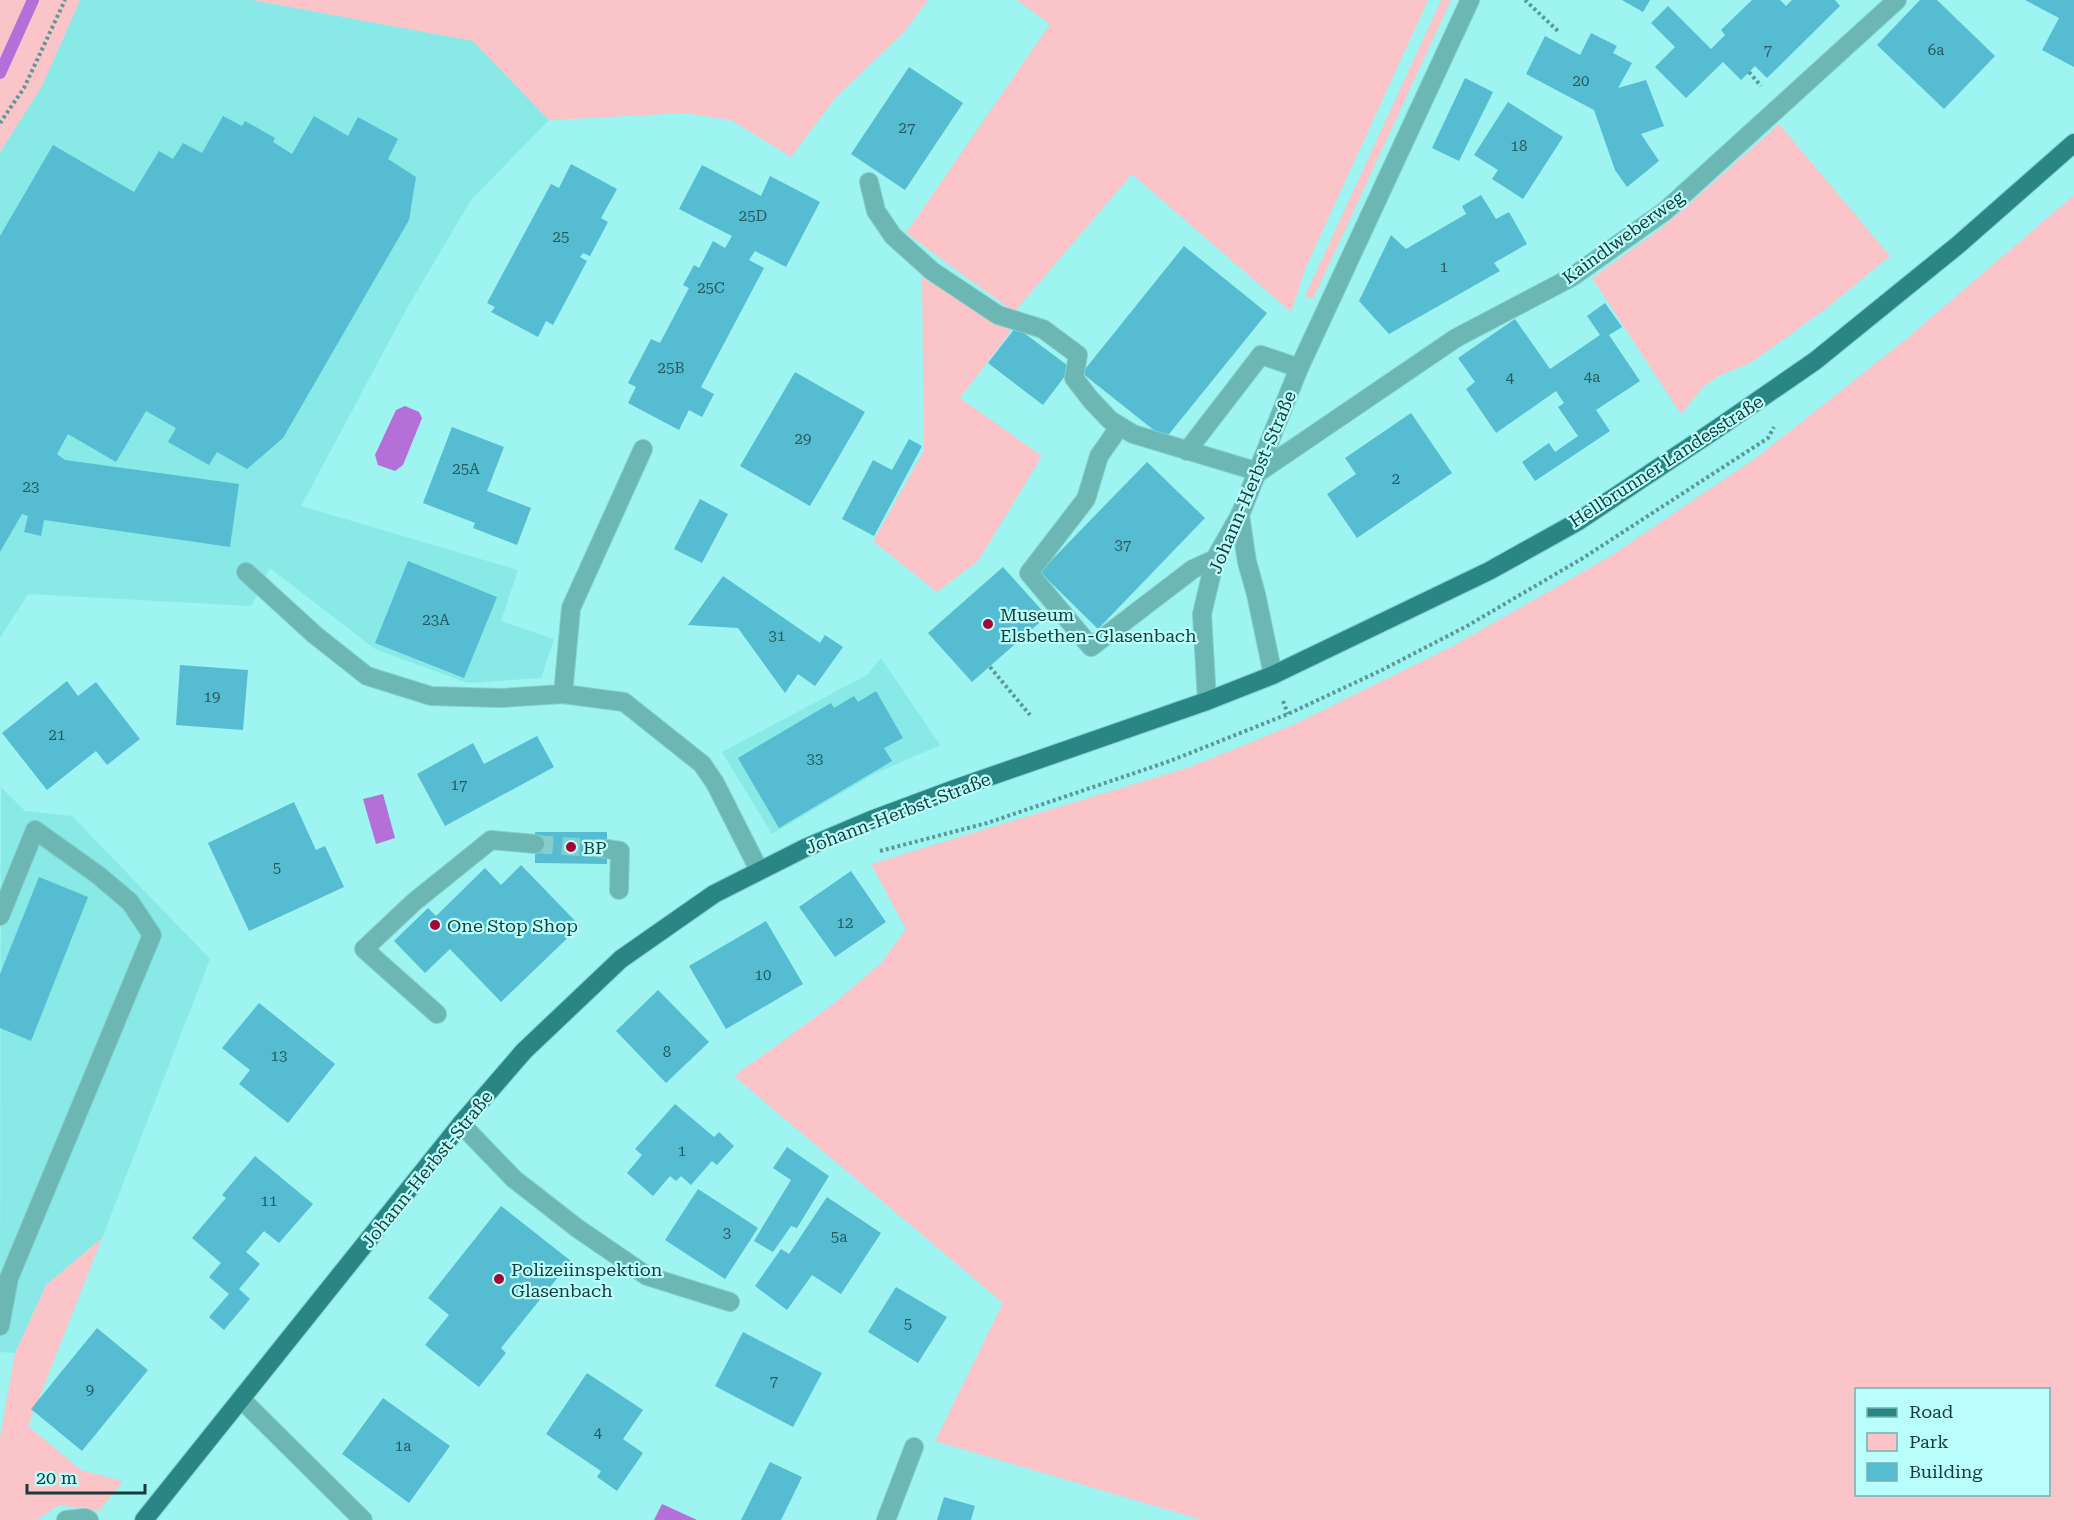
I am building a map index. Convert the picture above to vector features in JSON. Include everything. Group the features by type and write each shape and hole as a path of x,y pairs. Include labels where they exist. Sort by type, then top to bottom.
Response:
{"main road":[{"name":"Hellbrunner Landesstraße","path":"1207,701 1273,675 1489,571 1577,522 1815,361 1958,245 2074,143"},
{"name":"Johann-Herbst-Straße","path":"144,1520 461,1124 524,1051 621,959 714,894 759,870 871,820 1207,701"}],"street":[{"name":"Johann-Herbst-Straße","path":"1207,701 1202,614 1215,559 1240,515 1299,368 1470,0"},
{"name":"Kaindlweberweg","path":"1259,472 1456,338 1572,277 1665,211 1897,0"},
{"path":"868,182 876,211 893,236 932,271 998,315 1043,329 1078,355 1074,378 1110,420 1133,434 1259,472"},
{"path":"1187,451 1261,355 1299,368"},
{"path":"1120,426 1099,456 1086,499 1029,573 1091,648 1193,569 1215,559"},
{"path":"563,694 571,608 643,449"},
{"path":"1240,515 1246,562 1256,594 1273,675"},
{"path":"246,572 315,635 367,676 431,696 501,698 563,694 624,702 702,764 715,783 759,870"},
{"path":"0,916 35,830 98,875 130,902 152,934 5,1276 0,1326"},
{"path":"437,1014 364,949 414,902 491,840 535,844"},
{"path":"608,849 620,852 619,890"},
{"path":"461,1124 514,1179 577,1228 647,1276 730,1302"},
{"path":"241,1399 363,1520"},
{"path":"886,1520 914,1447"},
{"path":"66,1520 85,1518 89,1520"}],"path":[{"path":"0,123 24,88 65,0"},
{"path":"1525,0 1560,33"},
{"path":"872,853 997,819 1170,761 1288,714 1382,670 1467,626 1583,558 1768,438"},
{"path":"990,667 1030,715"}],"shaded area":[{"path":"80,0 252,0 473,41 549,120 471,200 407,308 301,506 518,570 501,621 554,639 541,678 468,683 375,649 270,568 251,606 28,594 0,638 0,152 42,86"},
{"path":"405,406 419,412 422,418 403,465 395,471 378,465 375,455 396,410"},
{"path":"881,658 940,745 874,774 772,834 722,752 867,675"},
{"path":"1,787 25,811 72,816 210,959 102,1238 46,1285 15,1353 0,1352"},
{"path":"383,794 395,838 376,844 363,799"},
{"path":"662,1504 697,1520 654,1520"}],"green space":[{"path":"0,0 80,0 42,86 0,152"},
{"path":"252,0 928,0 903,33 836,97 791,157 731,120 685,113 549,120 473,41"},
{"path":"1017,0 1428,0 1306,267 1291,312 1132,174 1014,312 906,233 1050,24"},
{"path":"1441,0 1451,0 1313,299 1305,296"},
{"path":"1779,124 1890,256 1824,310 1752,362 1719,376 1703,387 1681,414 1592,278 1664,226"},
{"path":"2074,195 2074,1520 1202,1520 935,1441 1003,1303 734,1076 832,1005 881,963 906,929 871,864 1190,767 1295,724 1453,646 1609,557 1756,458 1905,340"},
{"path":"922,277 1011,331 960,398 1042,456 978,561 937,592 873,541 924,450"},
{"path":"102,1238 28,1426 81,1470 123,1481 99,1511 59,1505 36,1520 0,1520 0,1437 15,1353 46,1285"}],"building":[{"path":"1622,0 1650,0 1643,12"},
{"path":"1752,0 1780,0 1786,6 1792,0 1835,0 1840,6 1767,78 1755,66 1741,80 1723,62 1686,98 1655,67 1675,47 1651,23 1668,6 1711,49 1725,35 1721,30"},
{"path":"1920,0 1937,0 1995,56 1944,109 1877,45"},
{"path":"2025,0 2074,0 2074,67 2042,50 2059,18"},
{"path":"1591,33 1617,46 1613,53 1632,63 1618,88 1646,80 1664,126 1641,134 1659,161 1627,187 1615,170 1594,110 1526,74 1545,36 1580,55"},
{"path":"909,67 963,103 905,190 851,154"},
{"path":"1465,78 1493,92 1459,161 1432,148"},
{"path":"1508,102 1563,137 1523,199 1492,179 1498,170 1474,155"},
{"path":"223,116 242,126 245,121 275,138 273,142 292,154 314,116 348,136 358,117 398,139 388,159 416,177 409,220 283,438 247,469 217,452 209,465 168,442 176,428 146,411 116,462 68,434 57,454 65,460 239,484 230,547 44,520 41,536 24,532 28,516 22,514 0,552 0,236 53,145 134,192 159,151 173,159 183,143 202,153"},
{"path":"571,164 617,189 601,218 608,222 590,256 583,253 580,257 587,261 553,325 546,321 538,337 491,312 495,307 487,303 551,184 559,188"},
{"path":"702,165 761,196 770,176 820,202 786,267 755,251 749,260 764,268 701,387 714,394 702,417 689,410 679,430 628,403 636,387 628,383 651,339 660,343 689,288 683,285 694,265 699,268 713,241 725,248 732,236 679,209"},
{"path":"1481,195 1496,219 1509,212 1527,244 1494,263 1500,271 1389,334 1359,301 1391,235 1406,249 1466,214 1462,206"},
{"path":"1184,246 1267,313 1165,439 1082,373"},
{"path":"1605,303 1622,327 1609,335 1640,381 1596,410 1610,431 1535,481 1522,462 1549,443 1555,452 1578,436 1558,407 1564,403 1556,391 1496,433 1466,389 1475,382 1458,358 1515,319 1550,369 1600,335 1587,316"},
{"path":"1016,327 1071,368 1043,405 988,363"},
{"path":"795,372 865,412 810,506 740,466"},
{"path":"1411,413 1452,473 1357,538 1327,494 1356,474 1345,458"},
{"path":"452,427 504,447 487,491 531,508 517,545 473,528 475,523 423,503"},
{"path":"909,439 922,446 874,536 842,519 873,460 892,470"},
{"path":"1147,462 1205,518 1098,629 1040,572"},
{"path":"700,499 728,514 702,563 674,549"},
{"path":"408,561 497,597 464,678 375,643"},
{"name":"Museum Elsbethen-Glasenbach","path":"1003,567 1047,616 972,682 928,633"},
{"path":"723,576 820,643 825,635 843,647 815,686 798,674 785,693 738,628 688,625"},
{"path":"180,665 248,670 243,730 176,725"},
{"path":"67,681 78,696 96,682 140,739 107,765 96,751 47,790 2,733"},
{"path":"876,691 903,738 884,748 892,761 779,828 738,758 831,703 834,708 854,696 858,702"},
{"path":"537,736 554,767 445,826 417,774 473,743 484,764"},
{"path":"294,802 316,850 325,846 344,887 249,931 208,843"},
{"name":"BP","path":"535,832 607,832 607,864 535,863"},
{"path":"521,865 580,926 501,1002 450,949 425,973 394,941 428,908 436,916 485,868 501,885"},
{"path":"851,871 886,922 835,957 799,907"},
{"path":"39,877 88,897 31,1041 0,1028 0,974"},
{"path":"766,921 803,984 726,1029 689,966"},
{"path":"658,990 709,1042 666,1083 616,1031"},
{"path":"259,1003 335,1064 288,1123 239,1084 250,1070 222,1048"},
{"path":"675,1104 714,1137 719,1132 734,1146 717,1165 712,1161 691,1185 681,1176 676,1181 670,1176 653,1196 627,1173 642,1155 635,1149"},
{"path":"787,1147 829,1176 797,1228 791,1226 773,1252 754,1241 791,1180 773,1168"},
{"path":"255,1156 313,1204 279,1243 264,1231 246,1252 260,1264 239,1289 250,1299 224,1330 209,1317 229,1294 209,1277 221,1263 192,1238 226,1198 222,1195"},
{"path":"698,1189 758,1228 725,1279 665,1240"},
{"path":"827,1197 881,1233 841,1294 812,1275 787,1310 755,1286 781,1249 789,1254"},
{"name":"Polizeiinspektion Glasenbach","path":"501,1206 571,1261 501,1348 506,1353 479,1387 425,1345 449,1315 428,1298"},
{"path":"896,1287 947,1317 918,1363 868,1332"},
{"path":"97,1328 148,1370 82,1451 31,1409"},
{"path":"743,1332 822,1373 793,1427 715,1386"},
{"path":"587,1373 643,1410 623,1439 643,1453 617,1491 597,1477 601,1471 546,1434"},
{"path":"383,1398 450,1446 409,1503 342,1454"},
{"path":"770,1462 802,1477 781,1520 741,1520"},
{"path":"944,1497 975,1506 971,1520 937,1520"}],"waterway":[{"path":"0,73 33,0"}],"tunnel":[{"path":"535,844 607,849"}],"place":[{"name":"Museum Elsbethen-Glasenbach","path":"988,624"},
{"name":"BP","path":"571,847"},
{"name":"One Stop Shop","path":"435,925"},
{"name":"Polizeiinspektion Glasenbach","path":"499,1279"}]}
